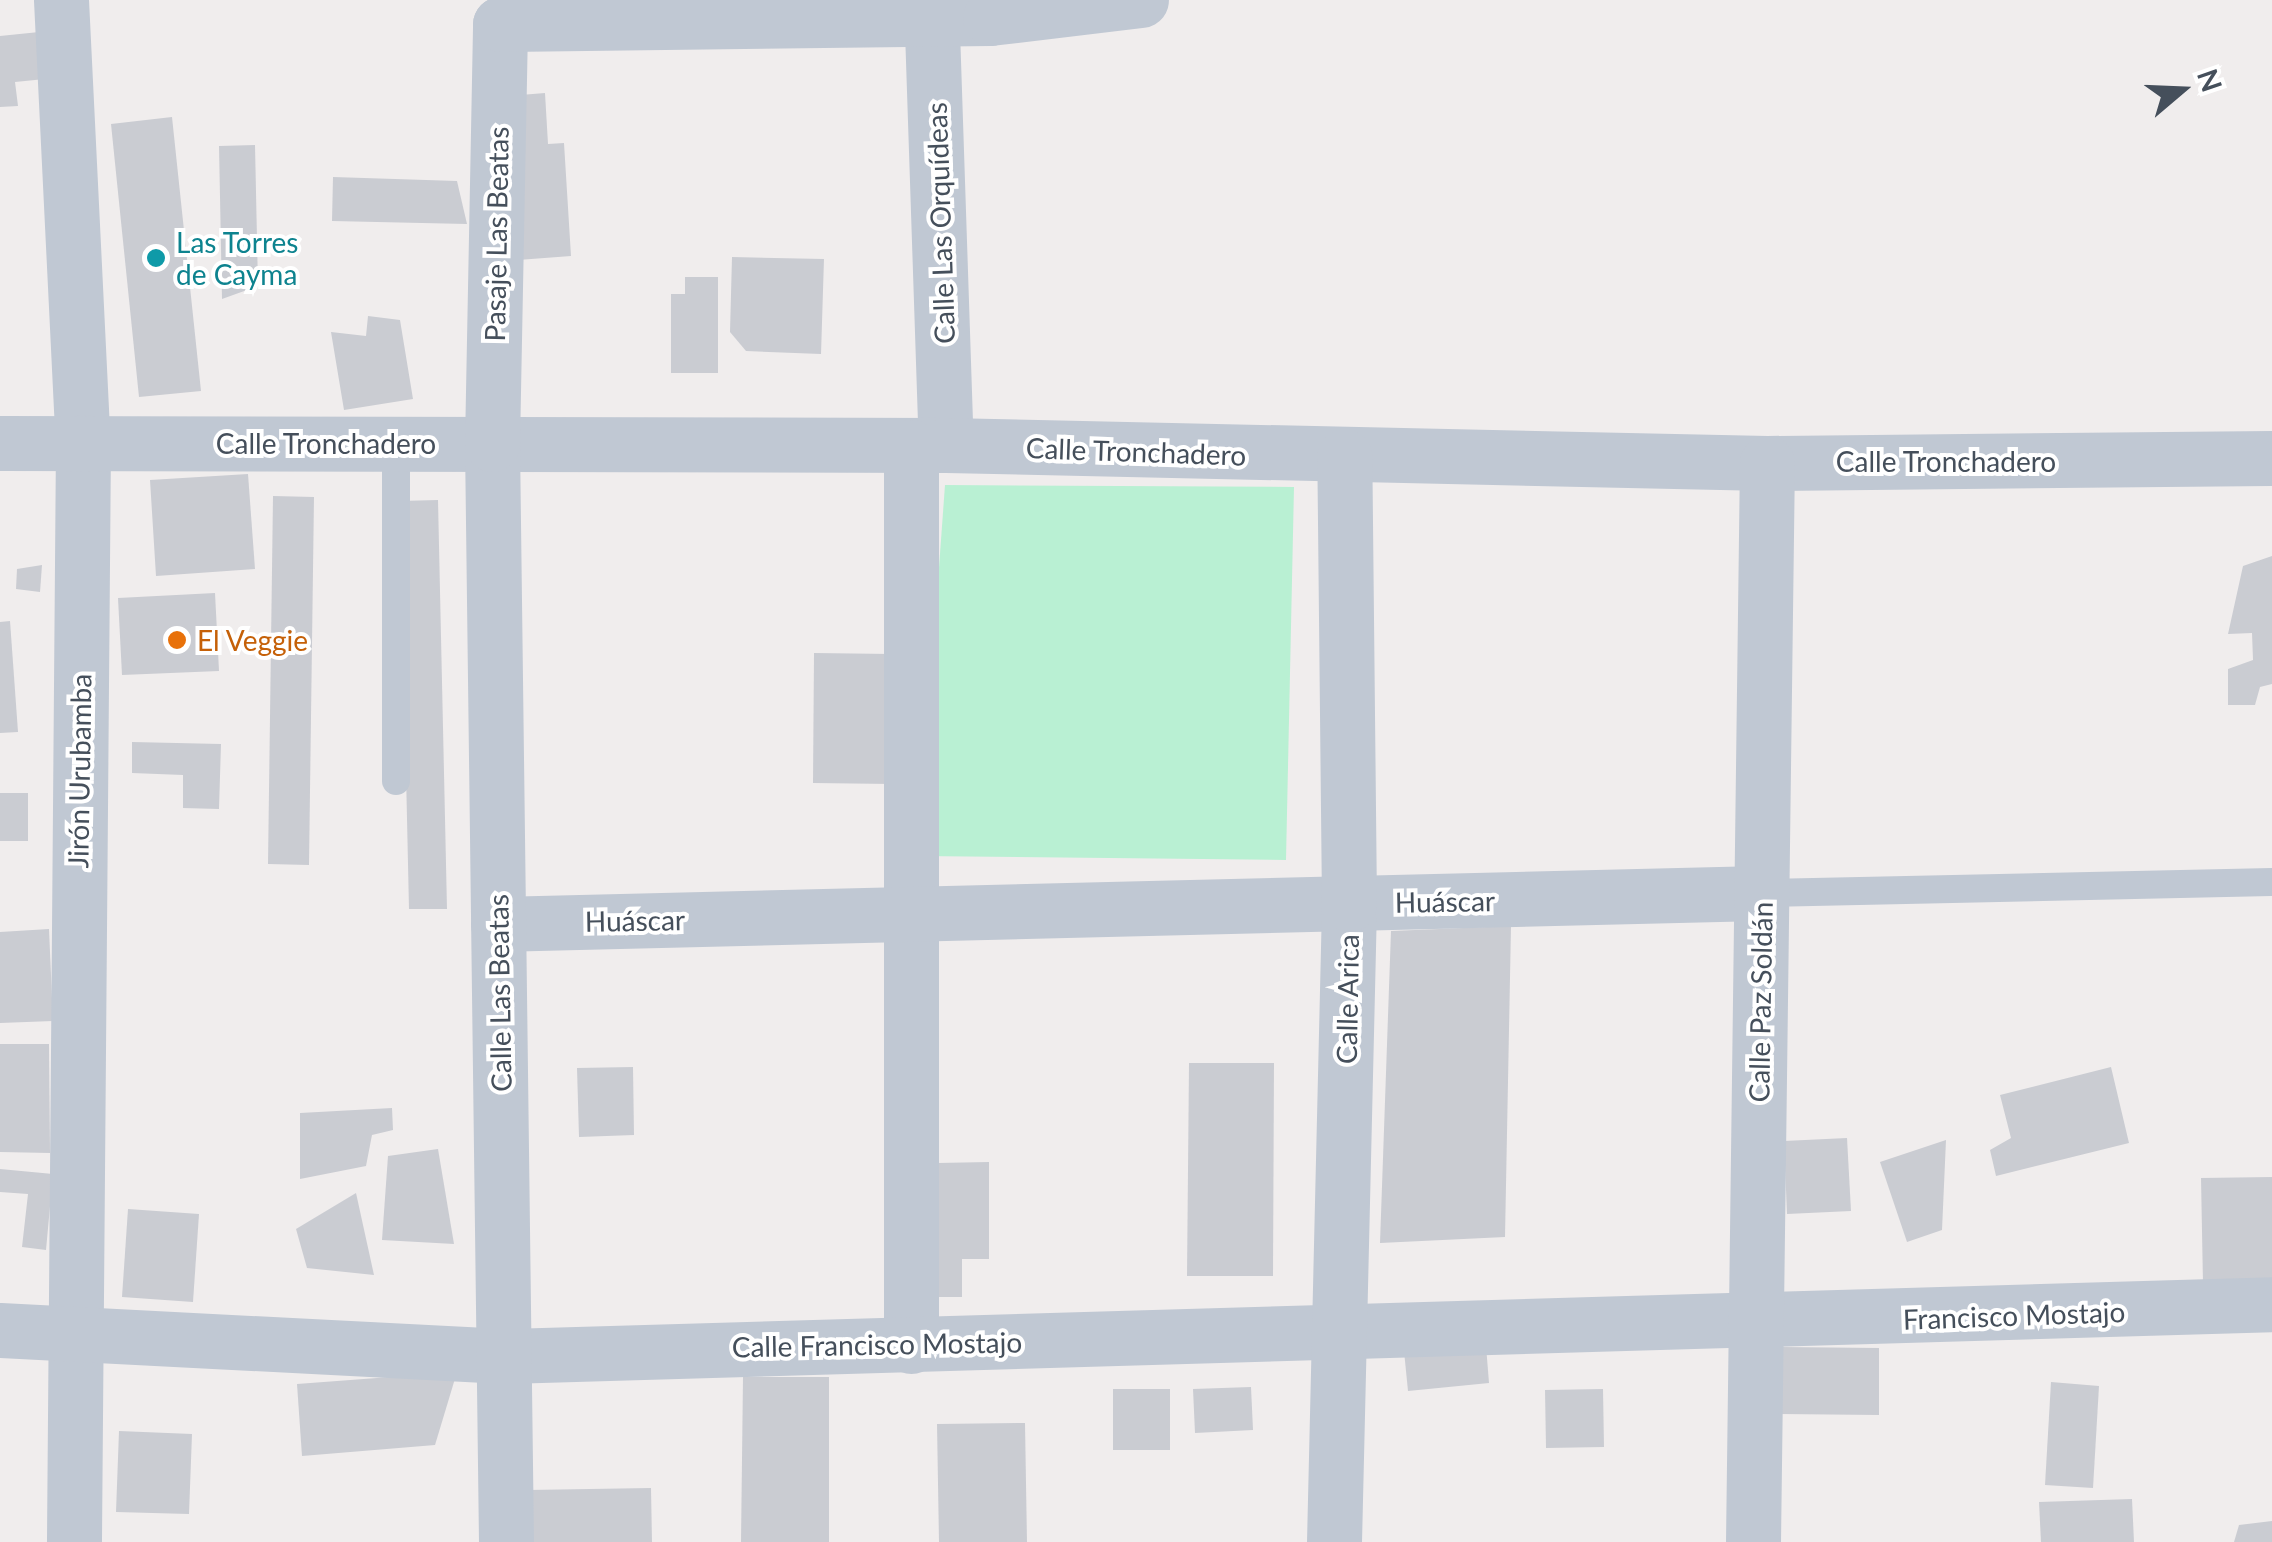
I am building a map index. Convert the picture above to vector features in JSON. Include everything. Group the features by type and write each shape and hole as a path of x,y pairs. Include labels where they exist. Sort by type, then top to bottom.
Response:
{"street":[{"name":"Jirón Urubamba","path":"61,0 82,442 72,1335 74,1542"},
{"path":"500,12 932,8 990,18 1141,0"},
{"name":"Calle Las Orquídeas","path":"911,1346 932,8"},
{"name":"Pasaje Las Beatas","path":"492,444 500,12"},
{"name":"Calle Tronchadero","path":"0,443 928,446 1768,462 2272,458"},
{"name":"Calle Las Beatas","path":"492,444 506,1542"},
{"name":"Calle Arica","path":"1334,1542 1349,904 1344,456"},
{"name":"Calle Paz Soldán","path":"1753,1542 1768,462"},
{"name":"Huáscar","path":"498,924 1761,894"},
{"name":"Francisco Mostajo","path":"1756,1325 2272,1304"},
{"name":"Calle Francisco Mostajo","path":"0,1330 504,1356 1756,1325"}],"lane":[{"path":"396,443 396,781"},
{"name":"Huáscar","path":"1761,894 2272,882"}],"green space":[{"path":"945,485 1294,487 1286,860 918,856"}],"building":[{"path":"49,31 55,78 15,82 18,106 0,107 0,36"},
{"path":"545,93 548,144 564,143 571,256 518,260 508,96"},
{"name":"Las Torres de Cayma","path":"172,117 201,391 139,397 111,124"},
{"path":"255,145 258,286 222,299 219,146"},
{"path":"333,177 457,181 467,224 332,221"},
{"path":"732,257 824,259 821,354 746,351 730,332"},
{"path":"685,277 718,277 718,373 671,373 671,294 685,294"},
{"path":"368,316 400,320 413,399 344,410 331,332 366,336"},
{"path":"248,474 255,569 156,576 150,480"},
{"path":"273,496 314,497 309,865 268,864"},
{"path":"438,500 447,909 409,909 400,501"},
{"path":"2272,556 2272,684 2260,687 2255,705 2228,705 2228,669 2253,660 2252,633 2228,634 2243,566"},
{"path":"42,565 40,592 16,589 17,569"},
{"path":"215,593 219,671 122,675 118,598"},
{"path":"10,621 18,732 0,733 0,622"},
{"path":"814,653 892,654 892,784 813,783"},
{"path":"132,742 221,744 219,809 183,808 183,775 132,773"},
{"path":"0,793 28,793 28,841 0,841"},
{"path":"1511,926 1505,1237 1380,1243 1391,931"},
{"path":"49,929 53,1021 0,1023 0,932"},
{"path":"0,1044 49,1044 50,1153 0,1152"},
{"path":"1189,1063 1274,1063 1273,1276 1187,1276"},
{"path":"633,1067 634,1135 579,1137 577,1068"},
{"path":"2111,1067 2129,1143 1996,1176 1990,1150 2011,1138 2000,1095"},
{"path":"392,1108 393,1130 372,1135 366,1166 300,1179 300,1113"},
{"path":"1847,1138 1851,1211 1787,1214 1784,1141"},
{"path":"1946,1140 1942,1230 1907,1242 1880,1162"},
{"path":"438,1149 454,1244 382,1240 388,1156"},
{"path":"989,1162 989,1259 962,1259 962,1297 923,1297 937,1163"},
{"path":"0,1169 53,1174 46,1250 22,1247 28,1194 0,1192"},
{"path":"2272,1177 2272,1283 2203,1284 2201,1178"},
{"path":"356,1193 374,1275 307,1268 296,1229"},
{"path":"128,1209 199,1214 193,1302 122,1297"},
{"path":"1485,1333 1489,1383 1408,1391 1403,1341"},
{"path":"1781,1347 1879,1348 1879,1415 1780,1414"},
{"path":"457,1372 435,1445 302,1456 297,1384"},
{"path":"743,1377 829,1377 829,1542 741,1542"},
{"path":"2051,1382 2099,1386 2093,1488 2045,1485"},
{"path":"1251,1387 1253,1430 1195,1433 1193,1389"},
{"path":"1113,1389 1170,1389 1170,1450 1113,1450"},
{"path":"1603,1389 1604,1447 1546,1448 1545,1390"},
{"path":"1025,1423 1027,1542 939,1542 937,1424"},
{"path":"119,1431 192,1434 189,1514 116,1512"},
{"path":"651,1488 652,1542 529,1542 528,1490"},
{"path":"2132,1499 2134,1542 2041,1542 2039,1502"},
{"path":"2272,1521 2272,1542 2234,1542 2239,1525"}],"place":[{"name":"Las Torres de Cayma","path":"156,258"},
{"name":"El Veggie","path":"177,640"}]}
